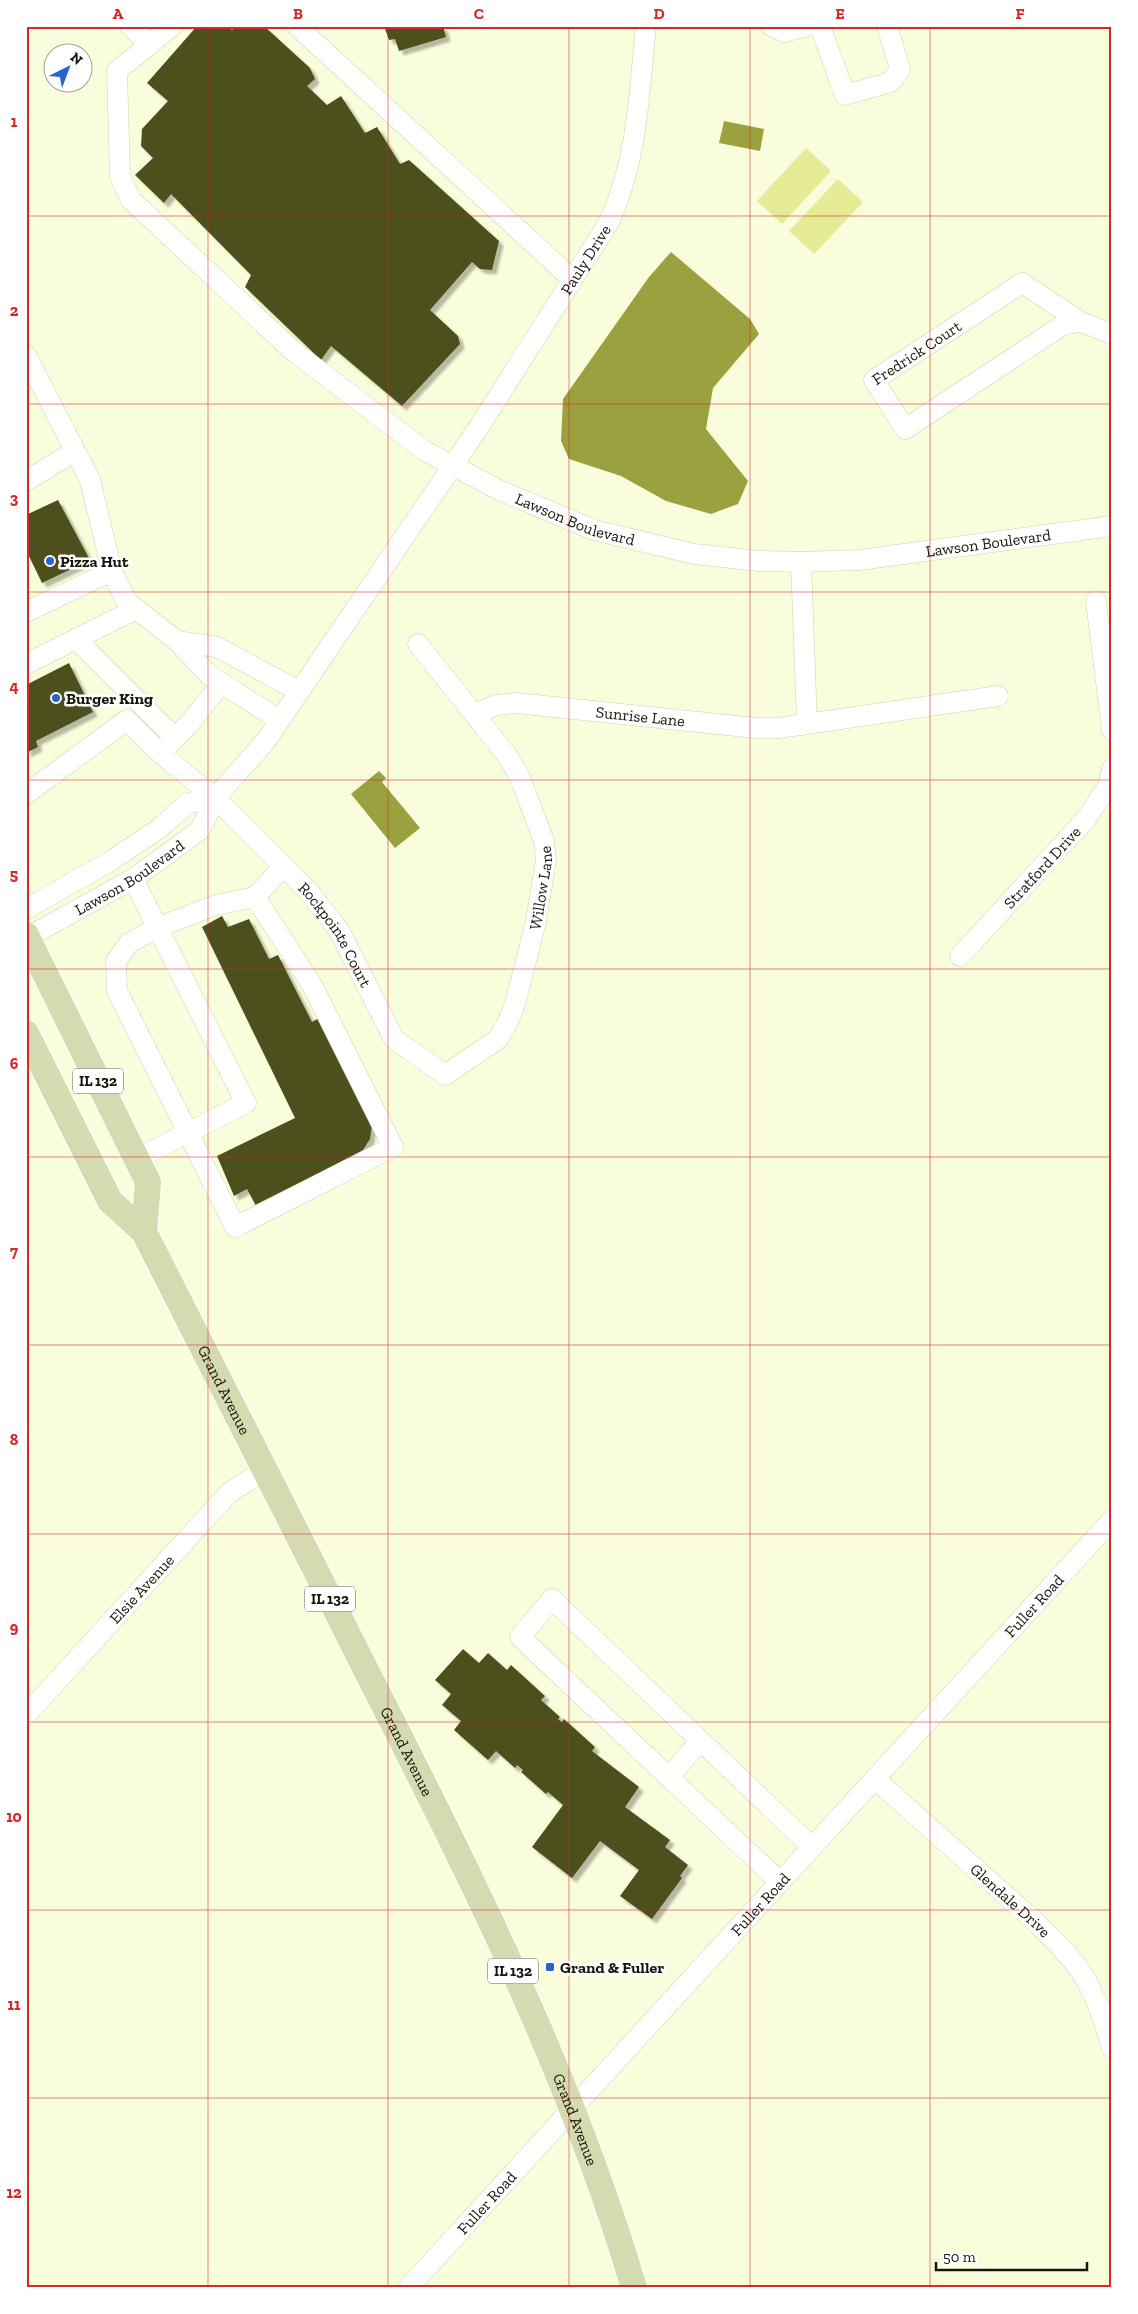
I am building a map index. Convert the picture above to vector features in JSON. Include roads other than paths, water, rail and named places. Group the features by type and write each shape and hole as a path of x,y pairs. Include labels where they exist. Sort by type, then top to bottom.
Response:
{"main road":[{"name":"IL 132","path":"27,937 148,1182 144,1232"},
{"name":"Grand Avenue","path":"26,1033 110,1201 144,1232 449,1835 510,1964 571,2110 598,2178 634,2288"}],"street":[{"path":"130,26 150,44"},
{"path":"172,26 117,71 120,176 131,200 293,351 425,451 454,464"},
{"path":"297,26 572,279"},
{"name":"Pauly Drive","path":"454,464 609,222 619,200 633,145 646,26"},
{"path":"771,26 784,32 807,26"},
{"path":"820,26 845,95 891,82 900,69 887,26"},
{"name":"Fredrick Court","path":"1081,322 1063,325 905,428 874,380 1022,283 1081,322 1112,334"},
{"path":"26,355 90,480 112,571 126,601 177,641 209,675 279,720"},
{"path":"26,480 75,451"},
{"name":"Lawson Boulevard","path":"27,937 133,879 200,830 215,798 248,762 300,691 454,464 499,490 594,530 694,554 759,561 859,560 1112,526"},
{"path":"801,562 807,723"},
{"path":"26,612 112,571"},
{"path":"1096,601 1109,689 1112,730"},
{"path":"26,664 136,609"},
{"path":"76,640 175,738"},
{"path":"177,641 217,647 300,691"},
{"name":"Willow Lane","path":"418,644 506,754 519,775 544,841 546,860 536,921 515,1004 507,1024 498,1040 445,1075"},
{"path":"159,752 189,724 221,684"},
{"name":"Sunrise Lane","path":"475,714 496,705 516,704 756,728 779,728 998,696"},
{"name":"Rockpointe Court","path":"26,794 127,720 159,752 215,798 309,892 340,932 394,1039 445,1075"},
{"name":"Stratford Drive","path":"960,956 1086,819 1108,786 1112,769"},
{"name":"Lawson Boulevard","path":"26,909 112,860 160,828 188,803 215,798"},
{"path":"255,897 312,985 393,1147 235,1227 117,991 116,960 129,943 159,927 216,906 255,897 283,867"},
{"path":"133,879 159,927 246,1103 137,1159"},
{"name":"Elsie Avenue","path":"26,1715 230,1492 265,1470"},
{"name":"Fuller Road","path":"408,2288 1112,1520"},
{"path":"780,1882 520,1637 552,1599 812,1848"},
{"path":"669,1777 700,1741"},
{"name":"Glendale Drive","path":"875,1779 1039,1925 1061,1948 1083,1974 1098,2002 1112,2048"}],"place":[{"name":"Pizza Hut","path":"50,561"},
{"name":"Burger King","path":"56,698"},
{"name":"Grand & Fuller","path":"550,1967"}]}
